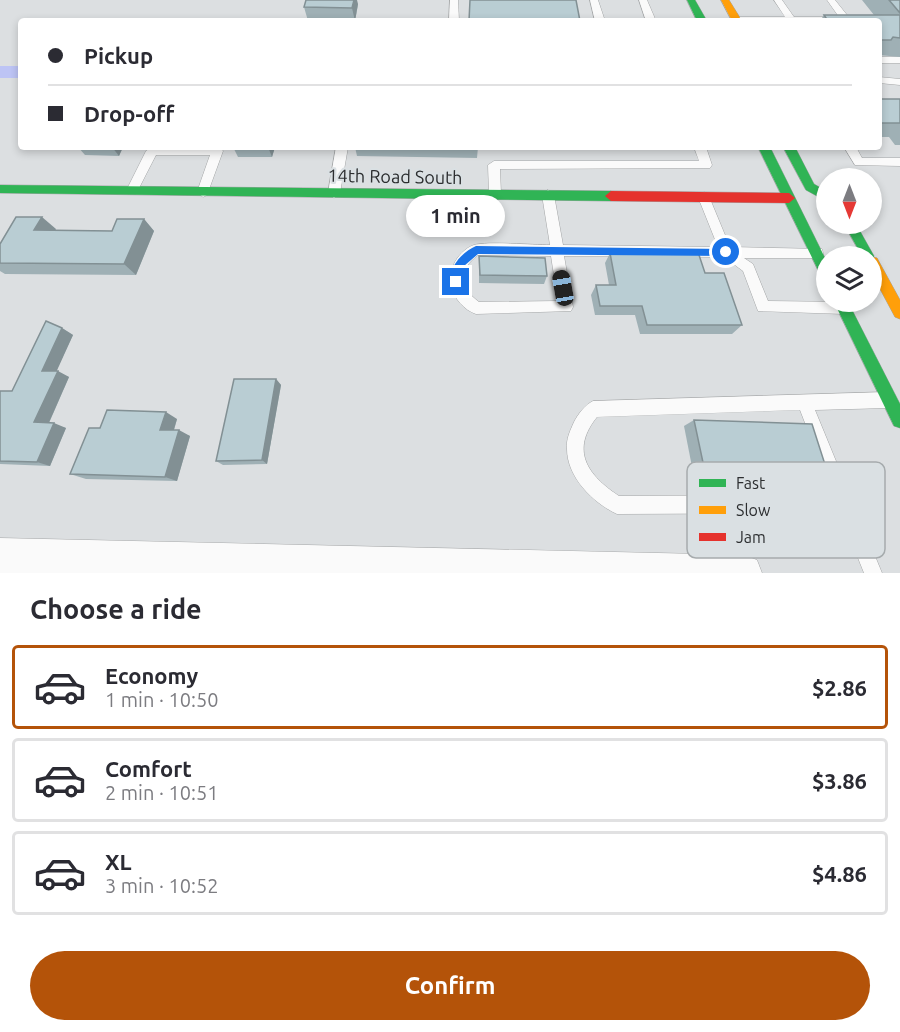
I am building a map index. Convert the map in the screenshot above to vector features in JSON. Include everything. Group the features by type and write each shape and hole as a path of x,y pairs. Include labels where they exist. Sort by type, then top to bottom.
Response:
{"street":[{"path":"692,0 701,18"},
{"path":"725,0 735,18"},
{"path":"765,150 816,251"},
{"path":"791,150 810,187 816,191"},
{"name":"14th Road South","path":"0,189 789,198"},
{"path":"882,280 900,313"},
{"path":"846,312 900,420"},
{"path":"853,312 868,323"},
{"path":"0,556 744,573"}],"lane":[{"path":"454,0 454,18"},
{"path":"594,0 599,18"},
{"path":"643,0 650,18"},
{"path":"778,0 789,18"},
{"path":"831,0 844,18"},
{"path":"882,60 900,60"},
{"path":"882,80 900,82"},
{"path":"334,193 341,150"},
{"path":"495,195 494,165 706,165 701,150"},
{"path":"852,150 859,162 900,162"},
{"path":"132,191 152,151 217,151 203,192"},
{"path":"548,195 556,251 566,307 476,308 466,301 456,282 456,272 460,263 476,250 556,251 816,253"},
{"path":"704,197 726,252 748,268 763,307 816,306"},
{"path":"687,505 617,505 594,489 578,466 575,449 576,432 583,419 593,409 890,400"},
{"path":"805,404 828,462"},
{"path":"867,558 873,573"}],"building":[{"path":"306,0 354,0 352,8 304,7"},
{"path":"470,0 576,0 579,18 469,18"},
{"path":"889,0 900,0 900,13"},
{"path":"824,15 900,15 900,38 882,40 882,18 826,18"},
{"path":"882,99 900,99 900,123 882,123"},
{"path":"16,217 42,217 34,230 112,231 117,219 144,219 124,264 0,263 0,244"},
{"path":"698,252 705,273 724,273 742,325 647,325 642,306 600,306 596,285 616,285 610,253"},
{"path":"479,256 545,258 547,276 480,275"},
{"path":"46,321 62,328 42,371 58,371 34,422 54,423 37,462 0,461 0,391 12,391"},
{"path":"234,379 276,379 262,460 216,461"},
{"path":"107,410 166,412 160,430 179,430 165,477 70,474 89,428 100,428"},
{"path":"694,420 812,424 824,462 703,462"}],"waterway":[{"path":"0,72 18,72"}],"traffic: fast":[{"path":"691,0 700,18"},
{"path":"765,150 816,252"},
{"path":"791,150 810,187 816,191"},
{"path":"0,189 611,196"},
{"path":"856,234 862,246"},
{"path":"846,312 900,420"}],"traffic: slow":[{"path":"725,0 735,18"},
{"path":"882,280 900,313"}],"traffic: jam":[{"path":"611,196 789,198"}],"route":[{"path":"456,282 456,272 460,263 476,250 726,252"}]}
